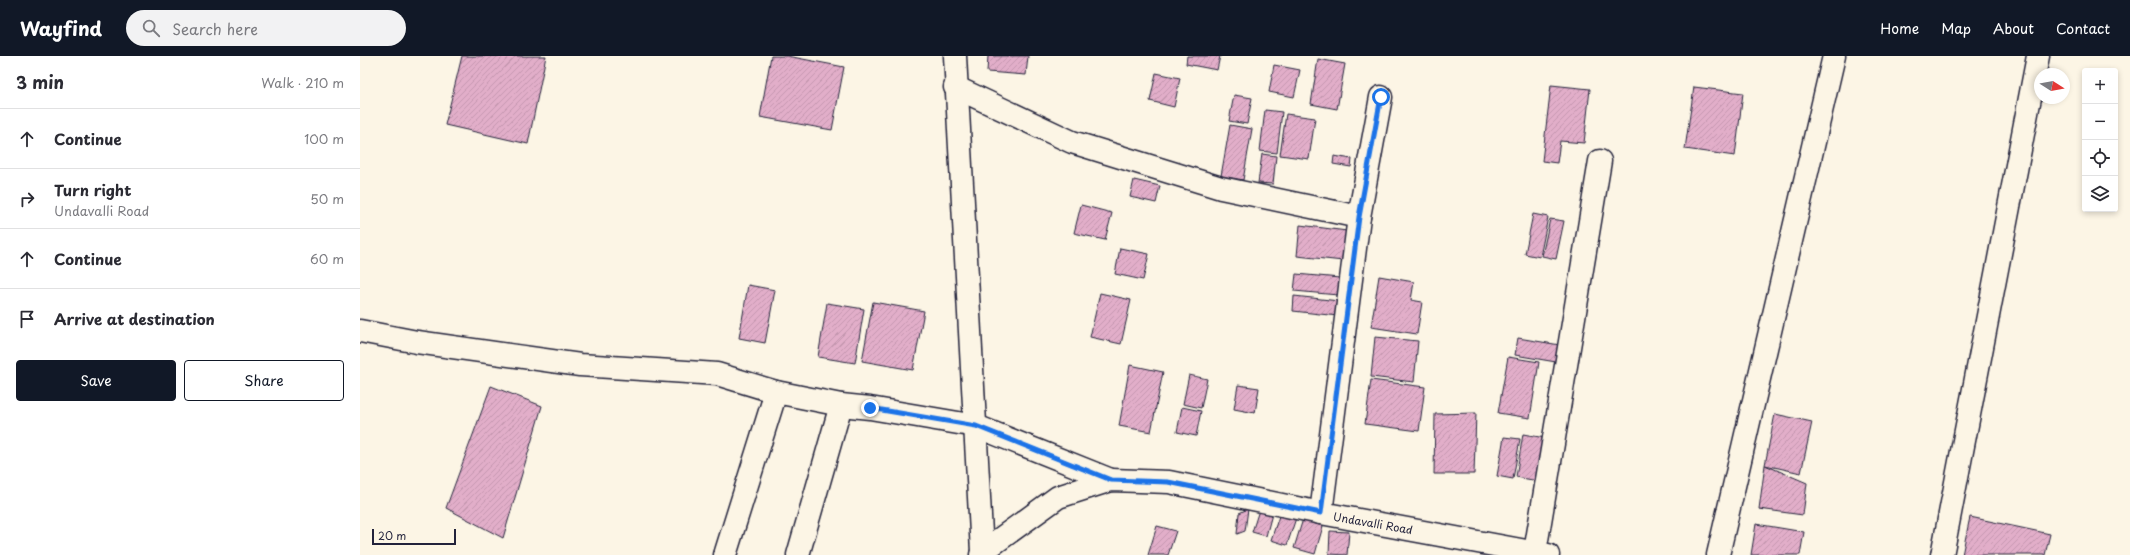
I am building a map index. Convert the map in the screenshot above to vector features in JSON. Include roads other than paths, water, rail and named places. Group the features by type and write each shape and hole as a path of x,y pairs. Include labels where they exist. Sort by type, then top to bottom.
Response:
{"street":[{"path":"955,56 955,87 976,426 981,554"},
{"path":"1718,555 1834,56"},
{"path":"1942,555 2038,56"},
{"path":"955,87 1072,142 1221,188 1359,217"},
{"path":"1321,513 1359,217 1381,97"},
{"path":"1542,553 1600,161"},
{"path":"360,331 417,342 580,365 717,374 776,392 841,405 870,408 976,426 1111,480"},
{"path":"725,555 776,392"},
{"path":"798,555 841,405"},
{"name":"Undavalli Road","path":"981,554 1058,497 1111,480 1168,482 1321,513 1542,553"}]}
